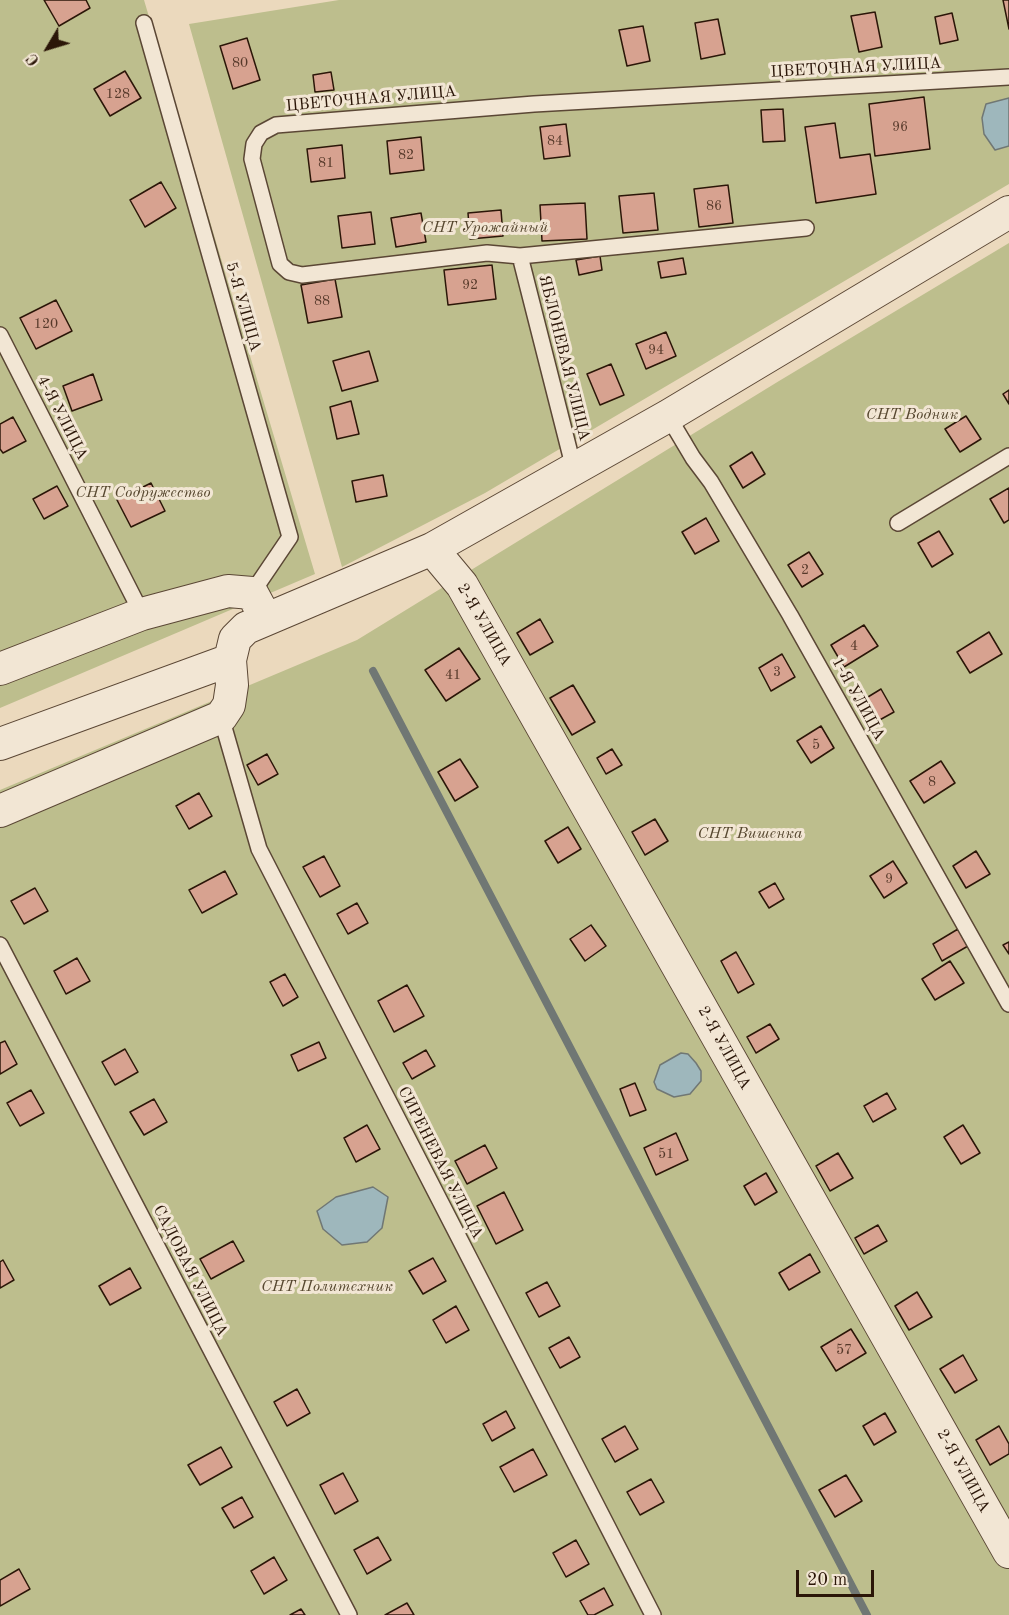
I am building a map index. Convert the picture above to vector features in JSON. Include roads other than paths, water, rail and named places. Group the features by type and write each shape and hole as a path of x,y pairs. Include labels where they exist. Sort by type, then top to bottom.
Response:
{"street":[{"path":"0,811 221,717 229,705 230,660 235,639 246,628 259,606 432,549 668,416 1009,212"},
{"name":"2-Я УЛИЦА","path":"432,549 462,585 1009,1552"},
{"path":"0,669 142,614 228,591 259,606"},
{"path":"0,744 230,660"}],"lane":[{"name":"5-Я УЛИЦА","path":"144,23 290,537 259,606"},
{"name":"ЦВЕТОЧНАЯ УЛИЦА","path":"806,228 520,256 487,253 302,275 289,272 280,264 252,159 254,144 261,133 276,125 534,104 1009,77"},
{"name":"ЯБЛОНЕВАЯ УЛИЦА","path":"520,256 574,469"},
{"name":"4-Я УЛИЦА","path":"0,335 142,614"},
{"name":"1-Я УЛИЦА","path":"668,416 693,458 711,482 790,615 1009,1004"},
{"path":"898,523 1009,456"},
{"name":"СИРЕНЕВАЯ УЛИЦА","path":"221,717 259,849 653,1615"},
{"name":"САДОВАЯ УЛИЦА","path":"0,945 349,1615"}],"water":[{"path":"1009,98 1009,146 995,150 984,134 982,118 986,104"},
{"path":"681,1053 688,1054 696,1063 701,1071 701,1081 690,1094 674,1097 657,1089 654,1082 660,1065"},
{"path":"373,1187 388,1197 382,1228 367,1242 342,1245 323,1229 317,1211 336,1197"}],"waterway":[{"path":"373,671 867,1615"}],"park label":[{"name":"СНТ Урожайный","path":"485,228"},
{"name":"СНТ Водник","path":"912,415"},
{"name":"СНТ Содружество","path":"143,493"},
{"name":"СНТ Вишенка","path":"750,834"},
{"name":"СНТ Политехник","path":"327,1287"}]}
